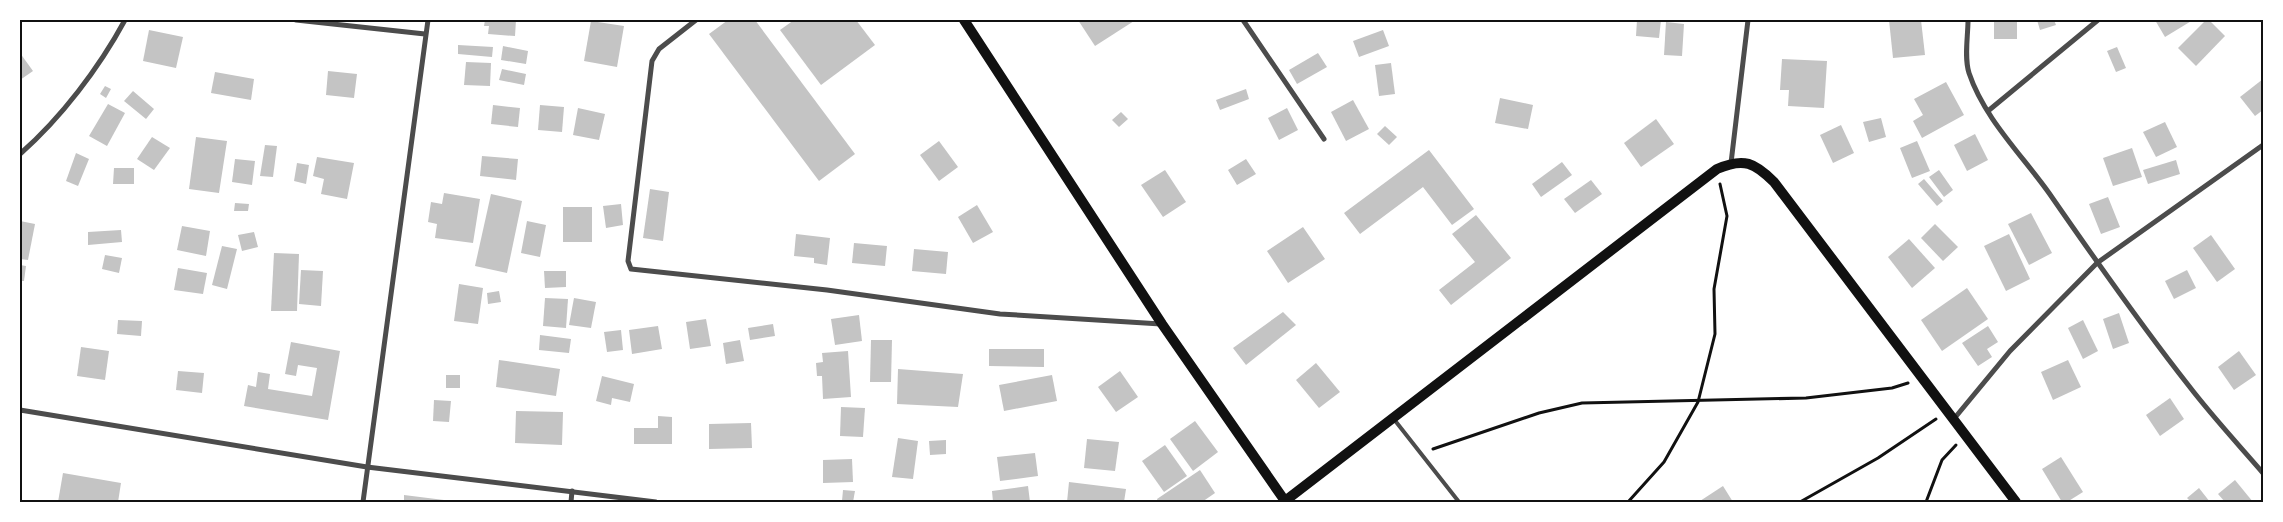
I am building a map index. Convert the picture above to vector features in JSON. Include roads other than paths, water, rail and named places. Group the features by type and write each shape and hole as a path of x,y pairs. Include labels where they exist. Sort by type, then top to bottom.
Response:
{"main road":[{"path":"964,20 1162,324 1285,502 1717,169 1731,163 1746,162 1759,168 1774,182 2016,502"}],"street":[{"path":"20,154 39,137 106,55 125,20"},
{"path":"296,20 425,34"},
{"path":"363,502 428,20"},
{"path":"696,20 658,49 652,62 628,261 632,269 827,290 1000,314 1162,324"},
{"path":"1243,20 1324,139"},
{"path":"1731,163 1748,20"},
{"path":"1968,20 1969,71 1978,95 1988,111 2190,388 2263,473"},
{"path":"1988,111 2098,20"},
{"path":"1950,415 2097,263 2263,145"},
{"path":"20,410 367,467 656,502"},
{"path":"571,502 572,491"}],"lane":[{"path":"1393,418 1459,502"}]}
